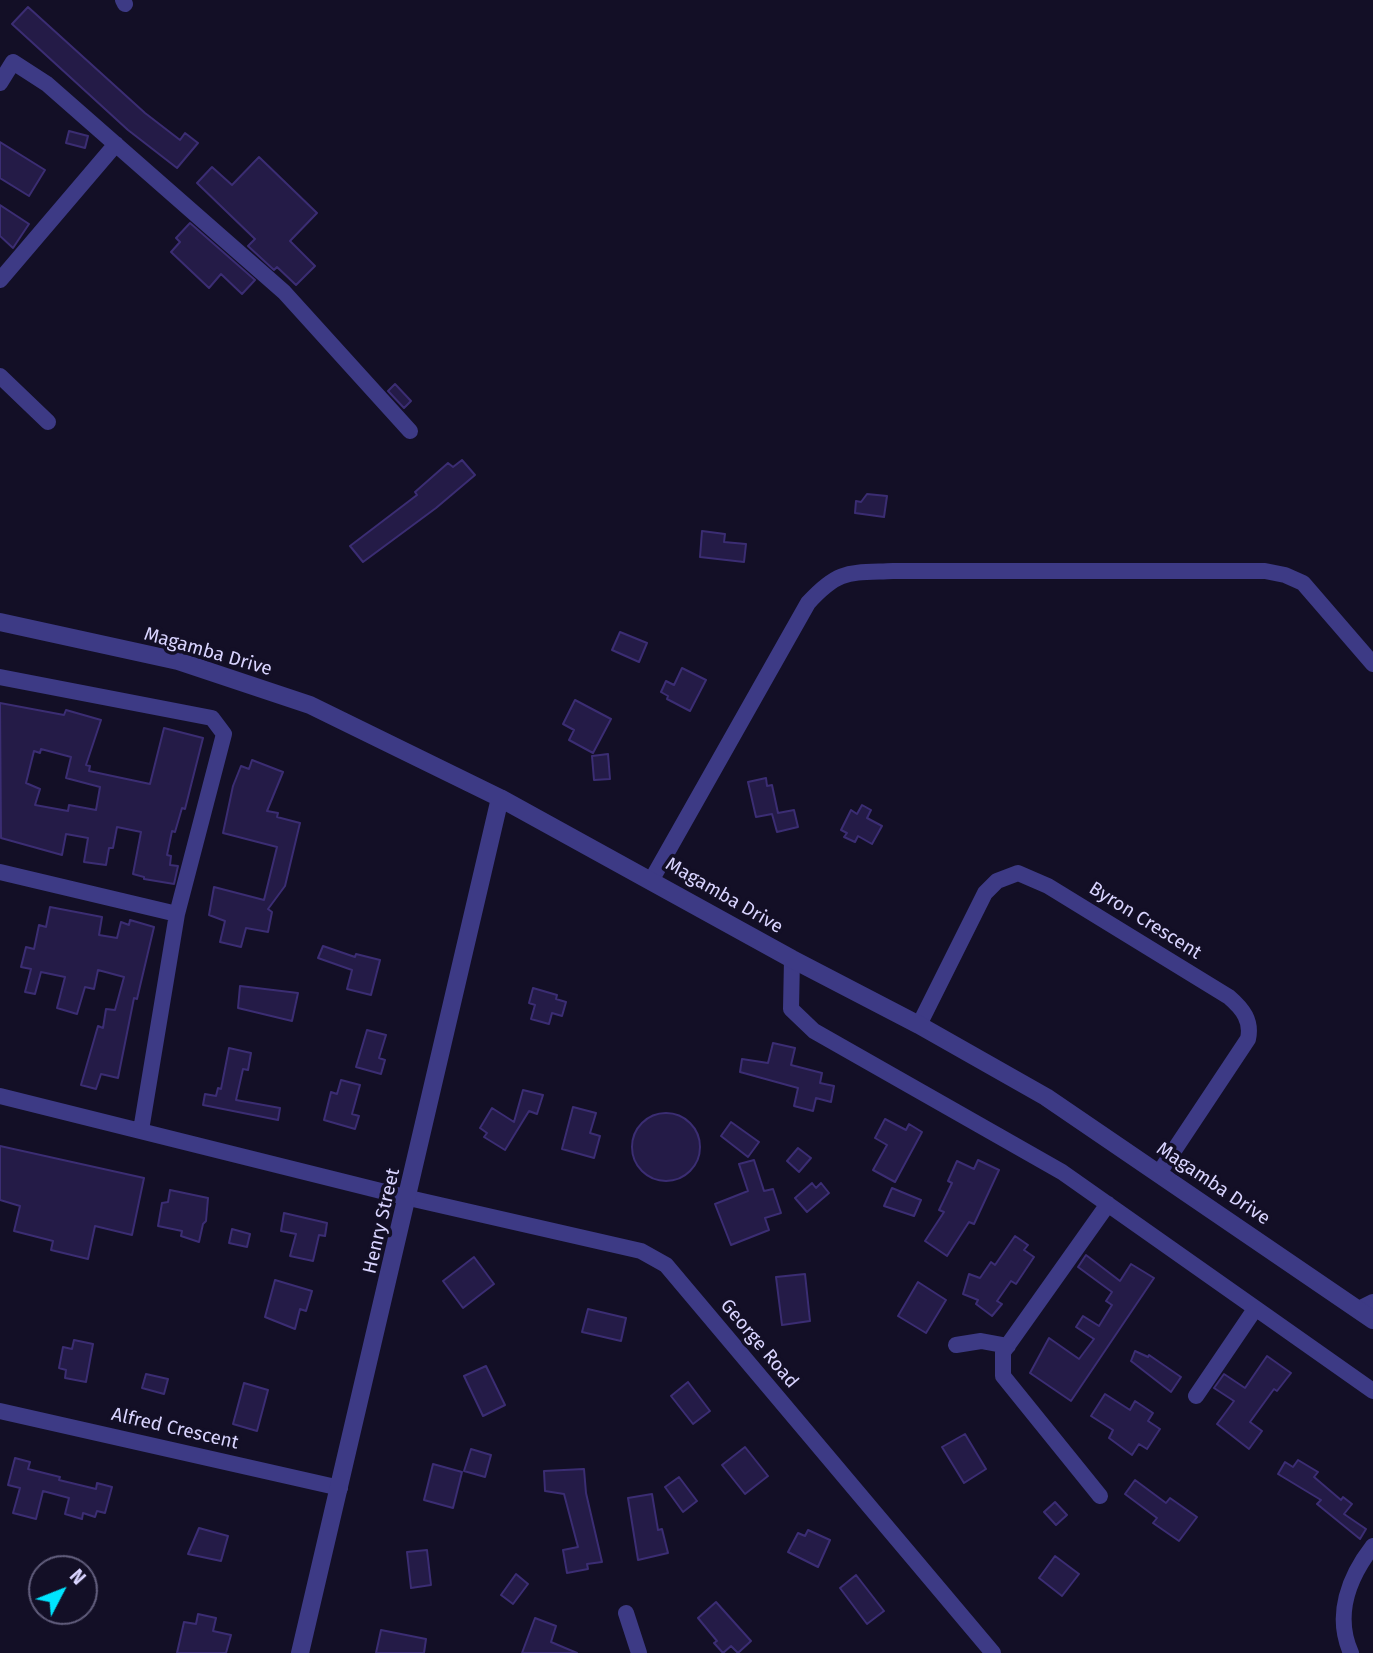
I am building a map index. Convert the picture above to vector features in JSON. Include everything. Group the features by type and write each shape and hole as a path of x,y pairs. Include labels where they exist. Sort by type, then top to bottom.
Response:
{"street":[{"path":"0,83 6,57 47,84 284,292 410,431"},
{"path":"0,280 116,145"},
{"path":"0,376 48,422"},
{"path":"652,879 808,603 824,585 842,574 893,571 1265,571 1285,575 1303,583 1373,664"},
{"name":"Magamba Drive","path":"0,622 178,661 310,705 500,798 652,879 792,959 919,1025 1046,1097 1368,1310"},
{"path":"0,677 212,718 224,734 177,914 141,1130"},
{"name":"Henry Street","path":"300,1653 409,1198 500,798"},
{"path":"0,872 177,914"},
{"name":"Byron Crescent","path":"919,1025 985,893 997,881 1017,873 1048,886 1218,990 1240,1006 1250,1029 1248,1040 1159,1173"},
{"path":"792,959 790,1001 796,1017 814,1031 1029,1152 1108,1204 1373,1391"},
{"name":"George Road","path":"0,1096 409,1198 640,1251 666,1265 993,1653"},
{"path":"1100,1496 1003,1376 1002,1359 1008,1346 1108,1204"},
{"path":"1196,1396 1255,1309"},
{"path":"956,1345 981,1341 1008,1346"},
{"name":"Alfred Crescent","path":"0,1411 340,1489"},
{"path":"1351,1653 1346,1642 1345,1591 1373,1546"},
{"path":"626,1613 639,1653"}],"building":[{"path":"28,7 145,113 180,140 185,133 198,143 177,168 128,130 12,24"},
{"path":"69,131 88,136 85,148 66,143"},
{"path":"0,142 45,170 29,196 0,178"},
{"path":"259,157 317,213 290,241 315,266 296,285 277,267 274,270 248,246 255,239 197,183 212,167 232,185"},
{"path":"0,205 29,224 13,248 0,236"},
{"path":"190,223 255,280 242,294 221,274 209,288 171,252 180,242 176,238"},
{"path":"395,384 411,401 404,408 388,391"},
{"path":"462,460 475,475 436,508 363,562 350,546 417,495 415,492 448,463 453,467"},
{"path":"867,494 887,496 884,517 855,513 856,501 861,502"},
{"path":"702,531 725,534 724,542 746,544 744,562 700,557"},
{"path":"620,632 647,643 639,662 612,650"},
{"path":"682,668 706,680 690,711 667,699 668,696 661,692 666,681 674,685"},
{"path":"575,700 611,719 593,753 569,740 574,730 563,724"},
{"path":"0,703 64,715 66,710 101,720 86,765 90,766 89,771 150,784 164,728 203,738 185,809 182,808 175,832 172,831 167,855 171,856 170,865 178,866 174,884 144,879 133,874 141,832 117,827 106,865 84,862 88,838 66,834 62,855 1,838","holes":["41,749 71,757 66,778 100,787 96,810 69,805 68,811 35,805 40,789 26,783 34,751 40,753"]},
{"path":"608,754 610,779 594,780 592,756"},
{"path":"252,760 283,772 267,811 278,813 277,817 300,823 285,886 268,909 272,912 268,932 246,928 241,947 220,942 225,921 209,915 214,887 264,900 277,847 223,833 233,786 241,766 249,769"},
{"path":"766,778 767,786 772,785 778,813 794,810 798,827 777,832 772,814 756,817 748,782"},
{"path":"862,805 871,810 867,818 882,826 872,844 858,836 855,842 844,837 847,833 841,830 851,810 857,814"},
{"path":"50,907 102,917 99,935 117,938 121,922 129,925 130,920 154,927 137,999 134,998 118,1078 101,1074 96,1089 81,1085 98,1026 103,1028 106,1009 115,1010 124,977 98,970 94,989 85,987 77,1014 57,1008 65,977 41,972 35,994 25,992 31,969 21,967 26,947 34,949 39,925 46,927"},
{"path":"323,946 355,957 356,954 380,960 371,995 347,989 352,970 318,958"},
{"path":"240,986 298,993 292,1021 238,1008"},
{"path":"533,988 557,995 556,999 566,1002 562,1016 552,1013 549,1024 531,1019 535,1005 529,1003"},
{"path":"367,1030 386,1035 379,1058 385,1060 381,1074 356,1067"},
{"path":"773,1043 795,1048 791,1065 822,1073 820,1083 834,1086 831,1102 816,1098 813,1111 794,1106 798,1088 740,1072 742,1059 768,1063"},
{"path":"229,1048 251,1053 248,1070 243,1069 236,1100 280,1108 278,1120 203,1105 205,1094 216,1096 218,1088 221,1089"},
{"path":"341,1080 360,1085 352,1114 359,1116 355,1129 324,1120 331,1092 337,1094"},
{"path":"523,1090 543,1095 537,1114 529,1111 505,1150 484,1137 487,1133 480,1128 492,1108 514,1122"},
{"path":"573,1107 596,1113 590,1133 600,1136 594,1158 562,1149"},
{"path":"666,1113 679,1116 690,1123 697,1134 700,1147 697,1160 690,1171 679,1178 666,1181 653,1178 642,1171 635,1160 632,1147 635,1134 642,1123 653,1116"},
{"path":"885,1119 906,1130 909,1124 922,1132 895,1182 873,1170 887,1145 875,1138"},
{"path":"731,1122 759,1142 748,1157 721,1136"},
{"path":"0,1146 144,1178 132,1235 95,1226 88,1259 51,1250 53,1241 14,1231 20,1206 0,1200"},
{"path":"798,1148 811,1158 799,1172 787,1161"},
{"path":"754,1160 764,1191 773,1189 781,1213 765,1218 769,1230 731,1245 715,1204 748,1191 739,1164"},
{"path":"978,1160 999,1170 974,1224 969,1222 947,1256 925,1241 944,1212 939,1210 952,1183 948,1181 957,1161 974,1169"},
{"path":"812,1183 816,1188 821,1183 829,1193 807,1212 795,1198"},
{"path":"892,1188 921,1200 914,1216 884,1206"},
{"path":"170,1190 208,1198 206,1221 199,1242 181,1236 182,1231 158,1226 162,1203 168,1202"},
{"path":"284,1213 327,1223 325,1236 319,1235 313,1261 290,1256 296,1234 281,1231"},
{"path":"232,1229 250,1234 247,1247 229,1243"},
{"path":"1015,1236 1028,1245 1024,1250 1034,1257 1016,1284 1011,1281 997,1301 1002,1304 992,1316 976,1304 978,1300 963,1294 969,1274 980,1278 991,1262 995,1265"},
{"path":"1086,1255 1120,1281 1131,1264 1154,1278 1071,1401 1030,1373 1049,1338 1079,1359 1094,1339 1076,1327 1083,1316 1099,1326 1112,1305 1106,1301 1112,1292 1078,1267"},
{"path":"474,1257 494,1284 463,1308 443,1281"},
{"path":"805,1274 810,1321 782,1325 776,1277"},
{"path":"275,1280 312,1291 306,1311 300,1309 295,1329 265,1317"},
{"path":"918,1282 946,1300 926,1333 898,1316"},
{"path":"588,1309 626,1318 621,1341 582,1332"},
{"path":"74,1340 93,1344 86,1382 65,1378 66,1370 59,1368 63,1347 72,1349"},
{"path":"1135,1351 1148,1357 1149,1355 1181,1377 1171,1392 1131,1361"},
{"path":"1267,1356 1291,1373 1277,1391 1274,1389 1250,1422 1262,1431 1249,1449 1217,1424 1234,1401 1214,1388 1224,1374 1245,1388"},
{"path":"486,1366 505,1405 483,1416 464,1376"},
{"path":"146,1374 168,1379 164,1394 142,1388"},
{"path":"688,1382 710,1411 693,1424 671,1396"},
{"path":"244,1383 268,1390 257,1431 233,1424"},
{"path":"1105,1394 1130,1410 1135,1401 1153,1413 1148,1421 1160,1429 1147,1449 1139,1444 1132,1455 1109,1438 1113,1430 1091,1416"},
{"path":"965,1434 986,1469 964,1483 942,1447"},
{"path":"745,1447 768,1476 745,1494 722,1465"},
{"path":"471,1449 491,1455 485,1477 464,1471"},
{"path":"15,1458 30,1462 28,1469 60,1477 59,1480 96,1489 97,1483 112,1487 105,1513 97,1511 95,1517 83,1513 82,1519 65,1514 69,1498 43,1491 36,1519 13,1513 20,1488 8,1485"},
{"path":"1298,1460 1318,1472 1314,1477 1341,1500 1343,1497 1352,1504 1344,1514 1366,1529 1360,1539 1317,1504 1321,1500 1278,1474 1285,1462 1293,1467"},
{"path":"433,1464 462,1472 453,1508 424,1500"},
{"path":"584,1469 586,1493 602,1562 587,1564 588,1569 567,1573 563,1550 578,1547 564,1494 545,1491 544,1471"},
{"path":"679,1477 697,1501 683,1512 665,1487"},
{"path":"1135,1480 1166,1503 1170,1498 1197,1517 1179,1541 1153,1523 1157,1518 1125,1494"},
{"path":"652,1494 658,1530 662,1529 668,1553 638,1560 628,1498"},
{"path":"1055,1502 1067,1515 1056,1525 1044,1512"},
{"path":"199,1528 228,1536 221,1561 188,1554"},
{"path":"808,1530 830,1540 818,1567 788,1552 798,1533 805,1536"},
{"path":"427,1550 431,1585 411,1588 407,1552"},
{"path":"1055,1556 1079,1574 1062,1596 1039,1578"},
{"path":"516,1574 528,1584 513,1604 501,1595"},
{"path":"856,1575 884,1611 867,1624 840,1588"},
{"path":"716,1602 751,1641 738,1653 731,1646 723,1653 698,1618"},
{"path":"198,1614 216,1618 213,1631 231,1635 226,1653 177,1653 184,1622 196,1624"},
{"path":"535,1618 556,1626 551,1642 577,1653 522,1653"},
{"path":"381,1630 426,1639 424,1653 376,1653"}]}
